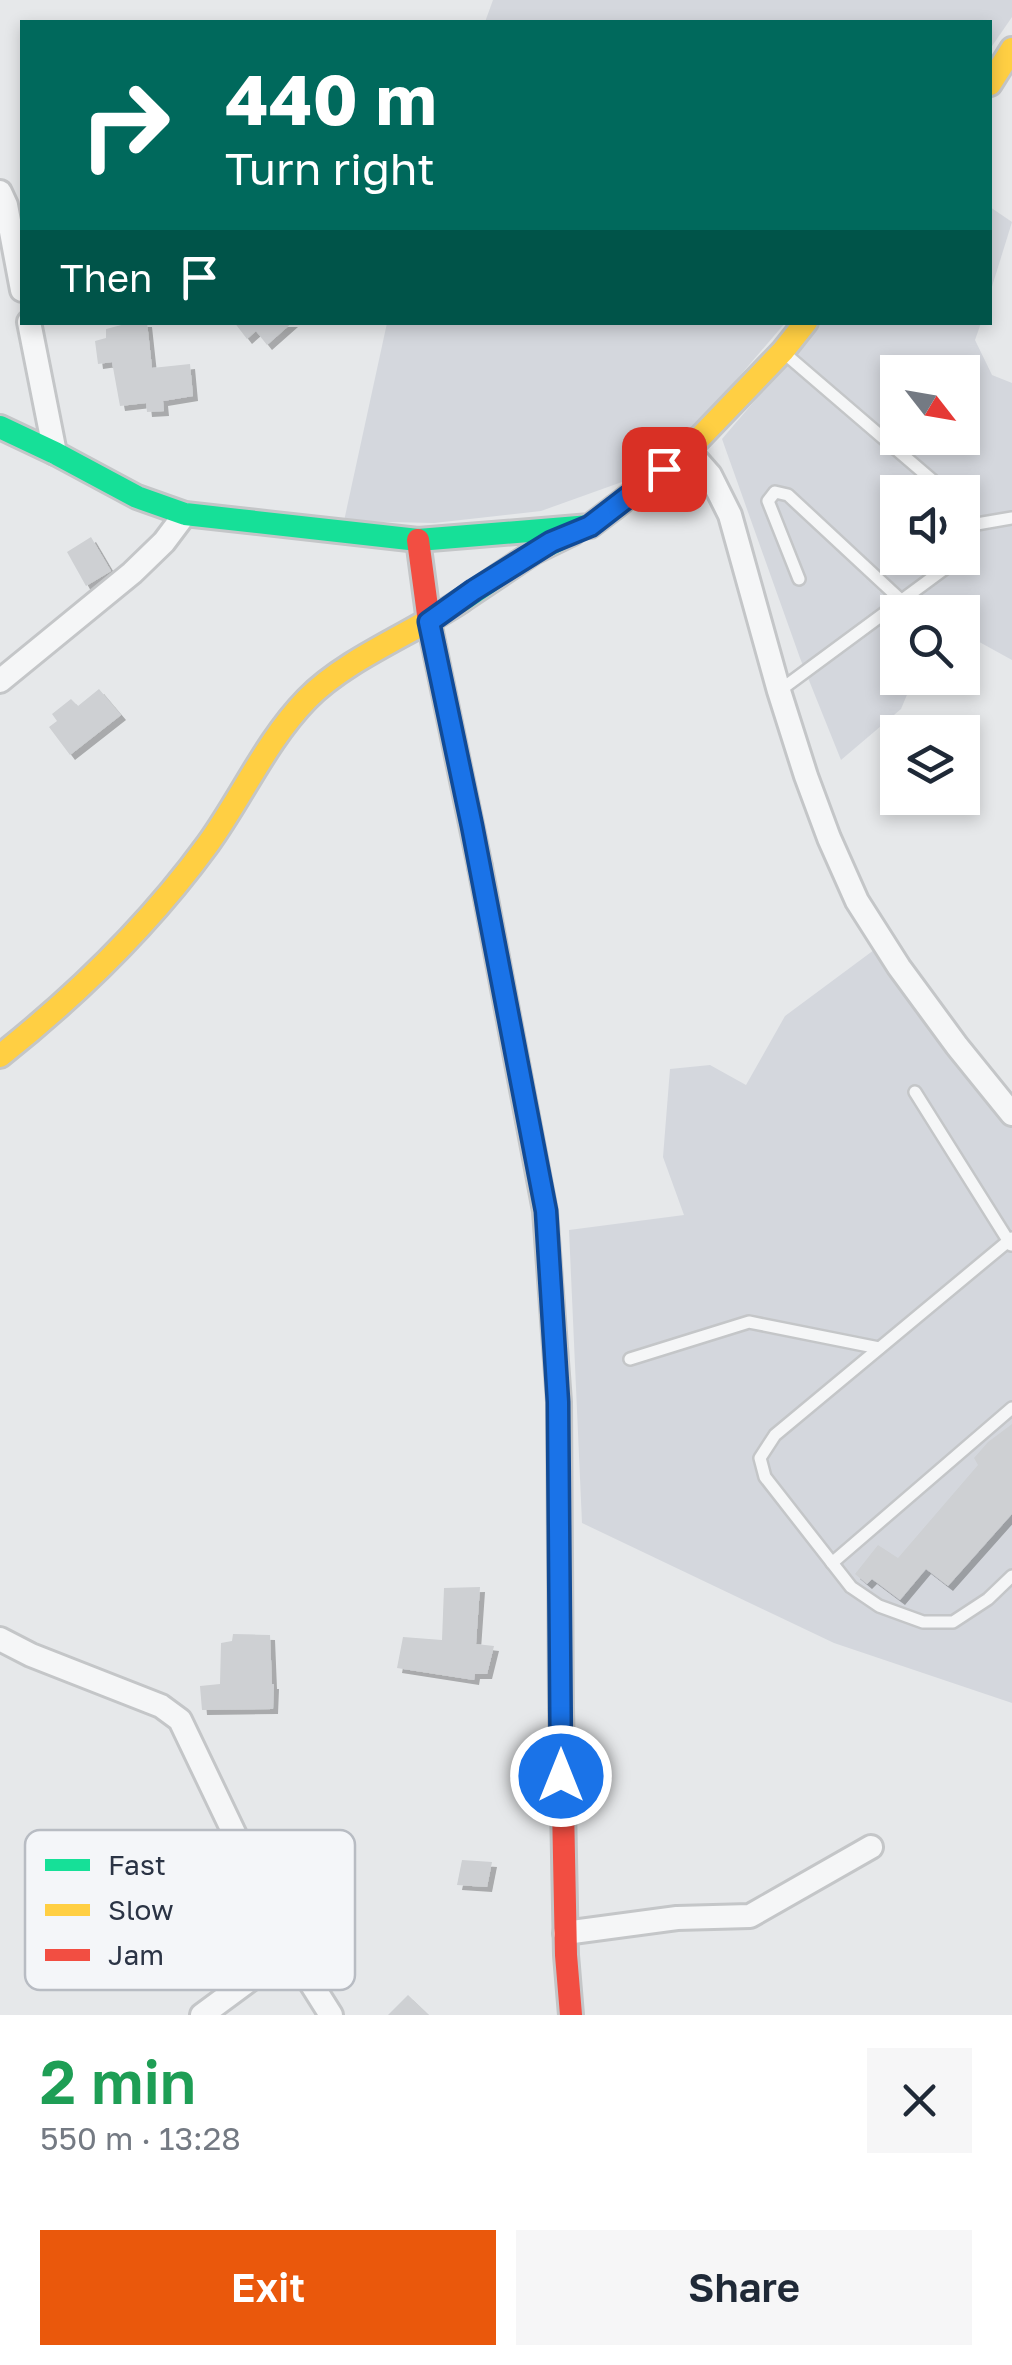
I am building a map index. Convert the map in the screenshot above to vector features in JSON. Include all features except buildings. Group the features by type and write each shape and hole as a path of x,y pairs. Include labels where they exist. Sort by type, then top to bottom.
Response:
{"street":[{"path":"0,192 6,204 20,279"},
{"path":"30,325 55,452"},
{"path":"0,1056 78,994 132,937 212,838 275,739 324,683 429,622 551,542 590,526 688,450 804,325"},
{"path":"0,427 137,497 185,514 418,540 590,526"},
{"path":"688,450 710,475 730,514 779,691 829,838 857,901 899,967 1012,1114"},
{"path":"0,680 132,573 164,542 185,514"},
{"path":"418,540 429,622 546,1211 558,1402 561,1758 571,2015"},
{"path":"0,1639 31,1656 161,1706 180,1720 233,1830"},
{"path":"565,1933 677,1918 750,1916 871,1847"},
{"path":"202,2015 236,1990"},
{"path":"315,1990 331,2015"}],"lane":[{"path":"782,351 926,475"},
{"path":"798,578 768,500 774,492 788,496 895,595"},
{"path":"980,524 1012,518"},
{"path":"910,595 936,575"},
{"path":"779,691 880,617"},
{"path":"915,1092 1011,1241 775,1435 760,1458 765,1477 851,1587 879,1606 923,1622 953,1622 988,1599 1012,1576"},
{"path":"630,1359 749,1322 879,1348"},
{"path":"832,1563 1012,1408"}],"shaded area":[{"path":"493,0 1012,0 1012,17 992,46 992,20 486,20"},
{"path":"992,208 1012,222 992,287"},
{"path":"387,325 783,325 661,468 541,511 434,523 344,521"},
{"path":"819,325 980,325 975,340 992,375 1012,383 1012,660 980,642 980,595 880,595 880,695 907,695 901,709 894,715 880,715 880,727 841,760 722,439"},
{"path":"878,947 1012,1126 1012,1703 834,1643 582,1523 569,1230 684,1215 663,1157 670,1069 710,1065 746,1085 785,1016"}],"traffic: fast":[{"path":"0,427 137,497 185,514 418,540 590,526 615,507"},
{"path":"461,601 534,552 573,533"}],"traffic: slow":[{"path":"992,81 1012,49"},
{"path":"615,507 688,450 804,325"},
{"path":"0,1056 85,983 162,903 208,844 279,733 307,699 341,671 461,601"},
{"path":"480,867 545,1211 559,1402 561,1708"}],"traffic: jam":[{"path":"418,540 429,622 480,867"},
{"path":"561,1708 566,1955 571,2015"}],"route":[{"path":"561,1776 558,1402 546,1211 429,622 551,542 590,526 664,469"}]}
